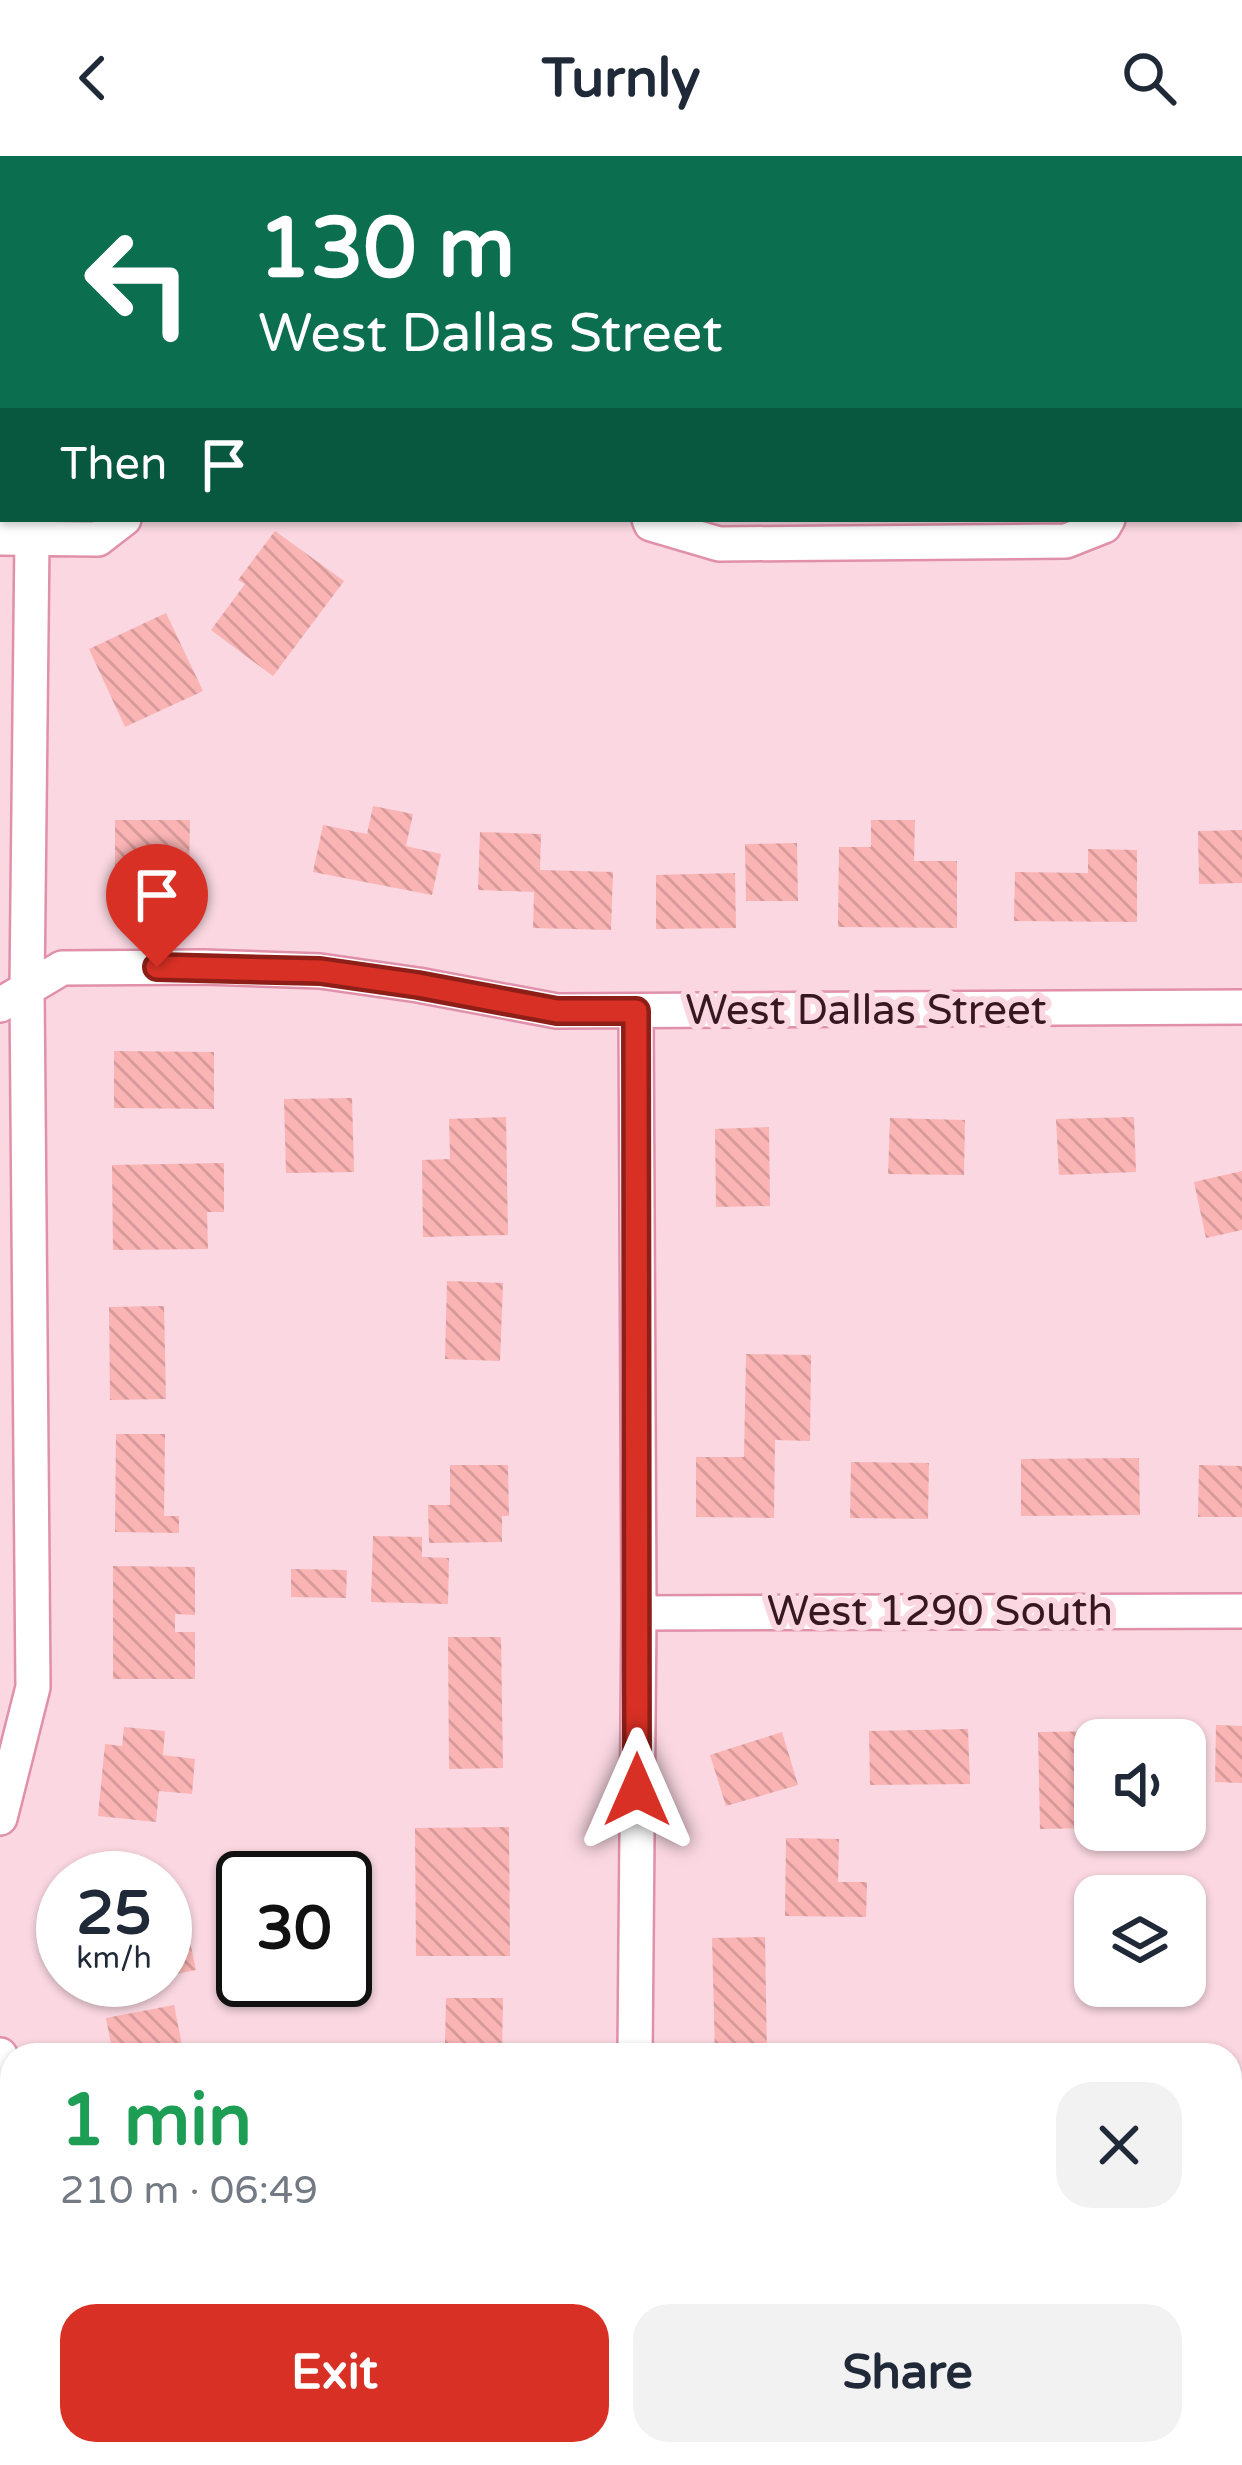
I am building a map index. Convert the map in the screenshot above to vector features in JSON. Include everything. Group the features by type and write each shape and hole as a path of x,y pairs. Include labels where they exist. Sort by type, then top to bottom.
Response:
{"street":[{"path":"0,1818 33,1687 13,997 16,538 98,539 120,522"},
{"path":"650,522 719,544 1066,541 1106,522"},
{"name":"West Dallas Street","path":"13,997 62,968 204,967 320,971 557,1011 1242,1006"},
{"path":"635,2043 636,1011"},
{"name":"West 1290 South","path":"639,1612 1242,1611"}],"building":[{"path":"275,531 344,581 273,676 211,630 245,584 238,580"},
{"path":"166,613 203,691 125,727 89,649"},
{"path":"373,806 413,814 406,846 441,854 432,895 313,872 323,825 367,834"},
{"path":"115,820 190,820 189,869 115,868"},
{"path":"871,820 915,820 914,861 957,861 957,928 838,927 839,847 871,847"},
{"path":"1242,830 1242,883 1199,884 1198,831"},
{"path":"480,832 541,834 540,870 613,872 611,930 533,928 534,892 478,890"},
{"path":"797,843 798,901 746,901 745,844"},
{"path":"1088,849 1137,850 1137,922 1014,921 1015,872 1088,873"},
{"path":"735,873 736,928 656,929 656,875"},
{"path":"114,1051 214,1052 214,1109 114,1108"},
{"path":"352,1098 354,1172 286,1173 284,1099"},
{"path":"506,1117 508,1235 423,1237 422,1160 450,1159 449,1119"},
{"path":"1134,1117 1136,1172 1059,1175 1056,1119"},
{"path":"890,1118 965,1120 964,1175 888,1174"},
{"path":"769,1127 770,1206 716,1207 715,1129"},
{"path":"224,1163 224,1212 207,1212 208,1249 113,1250 112,1165"},
{"path":"1242,1171 1242,1230 1206,1238 1194,1182"},
{"path":"447,1281 503,1283 500,1361 445,1359"},
{"path":"164,1306 166,1399 110,1400 109,1307"},
{"path":"746,1354 811,1355 810,1441 775,1440 774,1518 696,1517 696,1457 744,1457"},
{"path":"116,1434 165,1434 164,1516 179,1516 179,1533 115,1532"},
{"path":"1139,1458 1140,1515 1021,1516 1021,1459"},
{"path":"851,1462 929,1463 928,1519 850,1518"},
{"path":"450,1465 508,1465 509,1516 502,1516 502,1542 429,1543 428,1505 450,1505"},
{"path":"1199,1465 1242,1466 1242,1517 1198,1517"},
{"path":"373,1536 422,1537 422,1557 449,1558 448,1604 371,1602"},
{"path":"113,1566 195,1567 195,1615 175,1614 175,1632 195,1632 195,1679 113,1679"},
{"path":"291,1569 347,1570 346,1598 291,1597"},
{"path":"448,1637 501,1637 503,1768 449,1769"},
{"path":"1216,1725 1242,1726 1242,1783 1215,1782"},
{"path":"124,1727 165,1731 163,1755 195,1759 192,1794 159,1791 156,1822 98,1816 105,1744 122,1746"},
{"path":"968,1729 970,1784 870,1785 869,1731"},
{"path":"782,1732 798,1785 726,1806 710,1755"},
{"path":"1038,1732 1074,1732 1074,1828 1040,1829"},
{"path":"509,1827 510,1956 416,1956 415,1828"},
{"path":"786,1838 839,1839 838,1882 867,1882 866,1917 785,1916"},
{"path":"765,1937 767,2043 715,2043 712,1938"},
{"path":"446,1998 503,1998 502,2043 445,2043"},
{"path":"174,2007 182,2043 111,2043 106,2018"}],"route":[{"path":"157,967 320,971 557,1011 636,1011 637,1790"}]}
